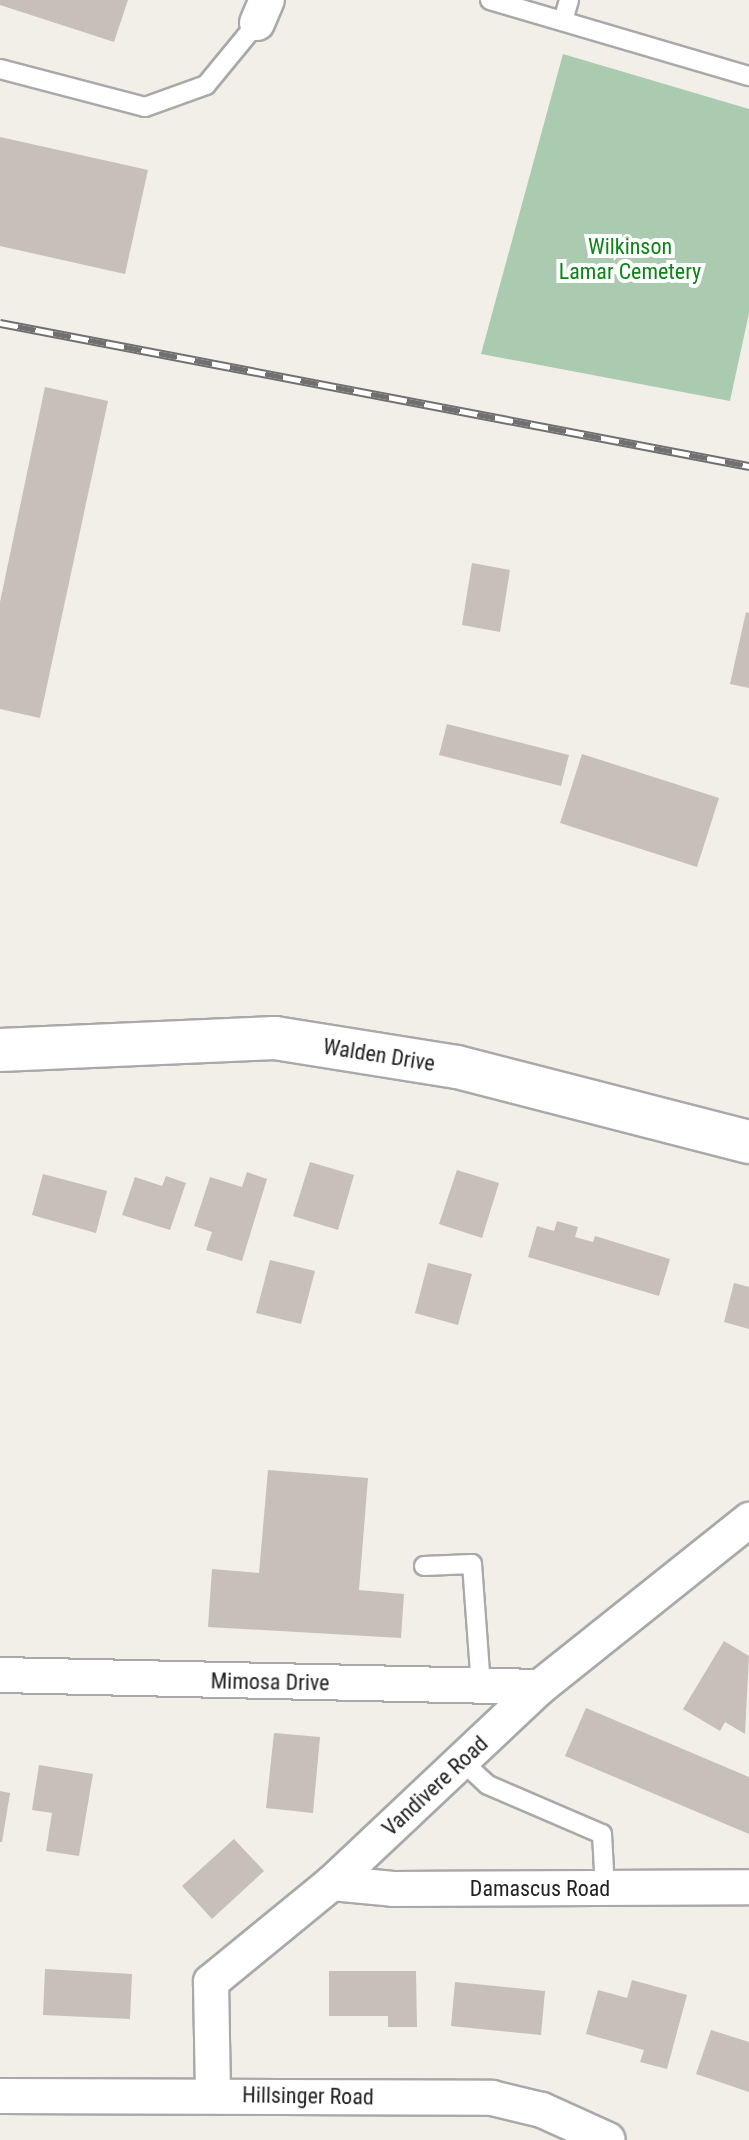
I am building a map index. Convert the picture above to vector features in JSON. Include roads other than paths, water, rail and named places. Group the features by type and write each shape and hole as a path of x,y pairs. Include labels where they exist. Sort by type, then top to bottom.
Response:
{"street":[{"name":"Walden Drive","path":"0,1050 275,1038 457,1067 749,1142"},
{"name":"Vandivere Road","path":"213,2095 211,1982 332,1883 540,1687 749,1520"},
{"name":"Mimosa Drive","path":"0,1675 540,1687"},
{"name":"Damascus Road","path":"332,1883 393,1889 749,1887"},
{"name":"Hillsinger Road","path":"0,2096 492,2098 542,2110 608,2140"}],"lane":[{"path":"490,0 749,76"},
{"path":"563,21 569,0"},
{"path":"0,69 145,107 206,85 262,12"},
{"path":"424,1566 472,1564 481,1686"},
{"path":"462,1761 488,1785 602,1834 605,1889"}],"railway":[{"path":"0,323 749,466"}],"park label":[{"name":"Wilkinson Lamar Cemetery","path":"630,258"}]}
